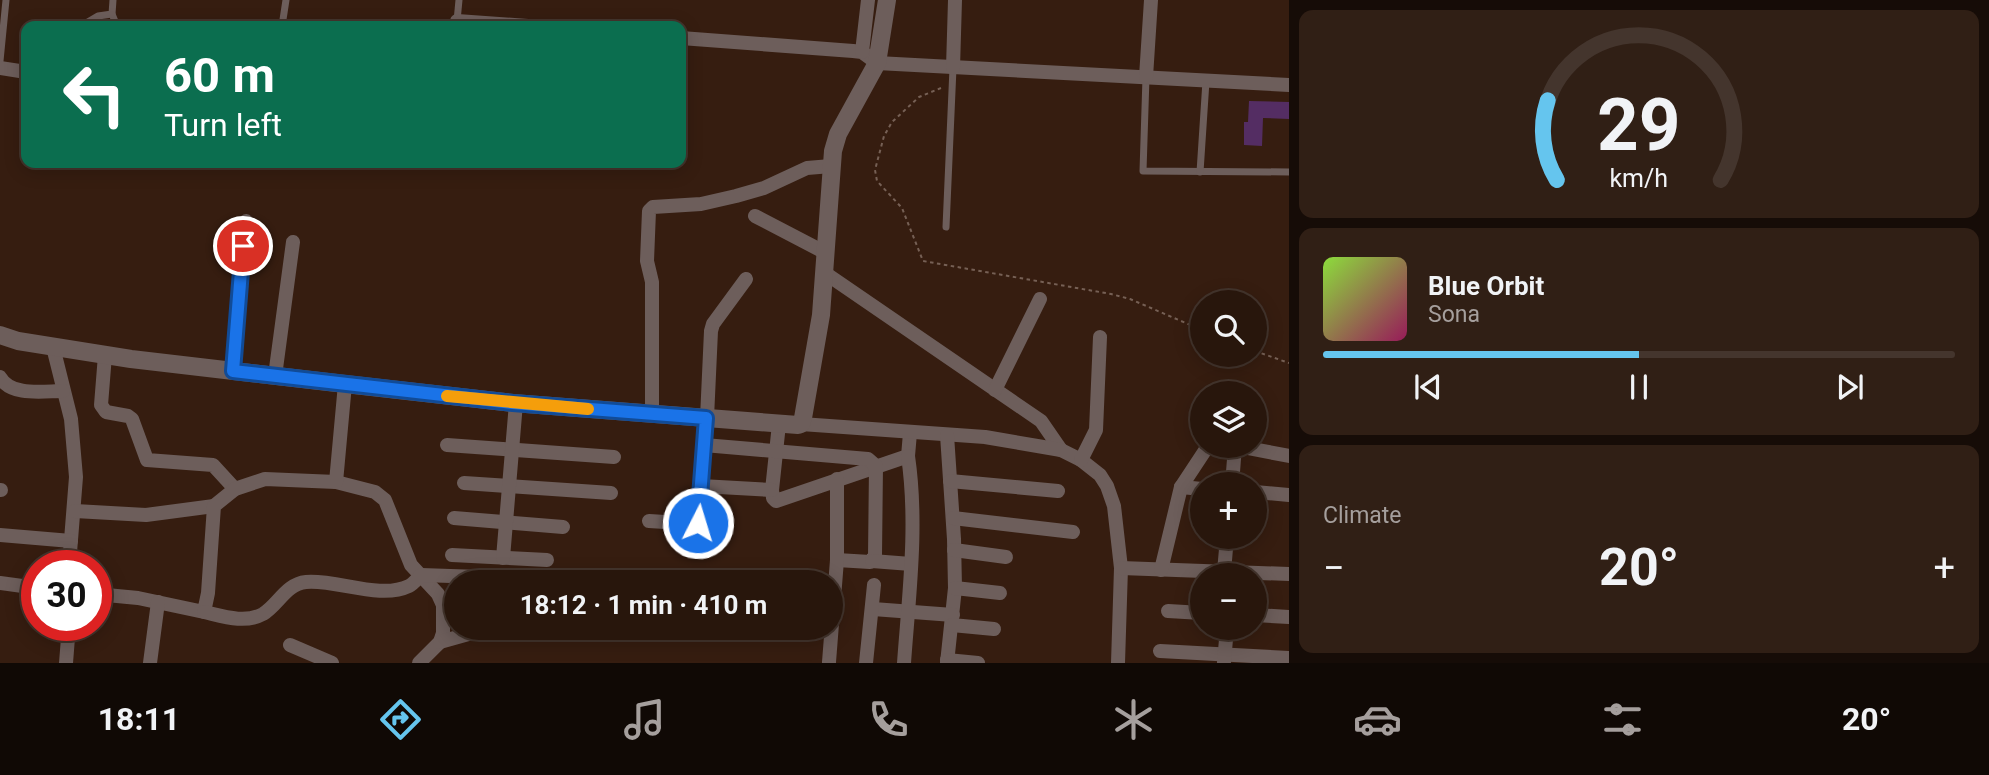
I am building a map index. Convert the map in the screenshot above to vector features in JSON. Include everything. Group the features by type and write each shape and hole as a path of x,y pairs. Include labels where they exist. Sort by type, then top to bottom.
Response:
{"street":[{"path":"868,0 870,57"},
{"path":"801,424 821,315 831,166 838,134 870,57 887,0"},
{"path":"953,68 956,0"},
{"path":"1146,77 1151,0"},
{"path":"686,39 953,68 1289,85"},
{"path":"0,68 21,71"},
{"path":"653,414 652,282 647,261 649,211 653,207 701,204 736,196 764,188 807,168 831,166"},
{"path":"755,216 826,253"},
{"path":"233,371 246,221"},
{"path":"275,376 293,242"},
{"path":"825,273 1041,421 1060,450"},
{"path":"649,521 697,524 713,324 746,279"},
{"path":"995,390 1040,299"},
{"path":"0,335 18,341 105,355 516,403 985,437 1060,450 1081,460 1100,475 1114,506 1121,568 1118,663"},
{"path":"1081,460 1096,430 1100,337"},
{"path":"53,347 71,419 74,454 75,511 70,550"},
{"path":"105,355 101,405 106,412 128,415 132,419 146,460 212,465 235,489"},
{"path":"0,377 9,387 19,390 64,391"},
{"path":"336,482 345,384"},
{"path":"503,558 516,403"},
{"path":"779,424 772,491 776,501 908,456"},
{"path":"904,663 911,564 912,484 908,456 910,433"},
{"path":"947,435 955,588 947,662 978,663"},
{"path":"447,445 614,457"},
{"path":"704,445 868,459 876,466 875,556 872,561"},
{"path":"1267,452 1289,456"},
{"path":"1161,570 1181,487 1200,458"},
{"path":"75,511 146,515 214,506 235,489 265,478 336,482 375,492 385,500 411,565 444,602"},
{"path":"836,570 837,479"},
{"path":"950,481 1058,492"},
{"path":"464,483 611,493"},
{"path":"701,486 772,491"},
{"path":"1181,487 1190,488"},
{"path":"1267,493 1289,495"},
{"path":"204,612 208,593 214,506"},
{"path":"454,518 562,527"},
{"path":"953,518 1073,532"},
{"path":"0,535 71,541"},
{"path":"954,550 1006,557"},
{"path":"452,555 547,560"},
{"path":"837,561 911,564"},
{"path":"1121,568 1190,571"},
{"path":"1267,574 1289,574"},
{"path":"112,596 158,602 229,618 248,618 262,614 293,586 305,582 378,590 409,586 421,575 444,576"},
{"path":"0,583 21,586"},
{"path":"866,663 874,585"},
{"path":"955,588 1000,593"},
{"path":"150,663 158,602"},
{"path":"873,609 908,612 994,629"},
{"path":"1168,611 1190,612"},
{"path":"1267,616 1289,617"},
{"path":"419,663 440,642 444,630"},
{"path":"440,642 447,640"},
{"path":"829,662 831,640"},
{"path":"1224,659 1226,640"},
{"path":"66,663 68,641"},
{"path":"290,645 332,663"},
{"path":"1160,651 1224,659 1289,658"}],"lane":[{"path":"0,61 6,0"},
{"path":"113,0 112,14 115,21"},
{"path":"283,21 286,0"},
{"path":"457,21 458,0"},
{"path":"89,21 97,16 112,14"},
{"path":"946,227 953,68"},
{"path":"1146,77 1143,171 1289,172"},
{"path":"1200,172 1206,81"}],"path":[{"path":"952,86 919,97 892,122 884,136 875,170 877,181 902,208 923,261 1111,294 1130,299 1190,325"},
{"path":"1267,355 1289,363"}],"building":[{"path":"1249,101 1289,102 1289,119 1263,118 1262,146 1244,145 1244,122 1248,122"}],"slow traffic":[{"path":"447,396 588,409"}],"route":[{"path":"243,246 233,371 513,403 706,418 698,523"}]}
